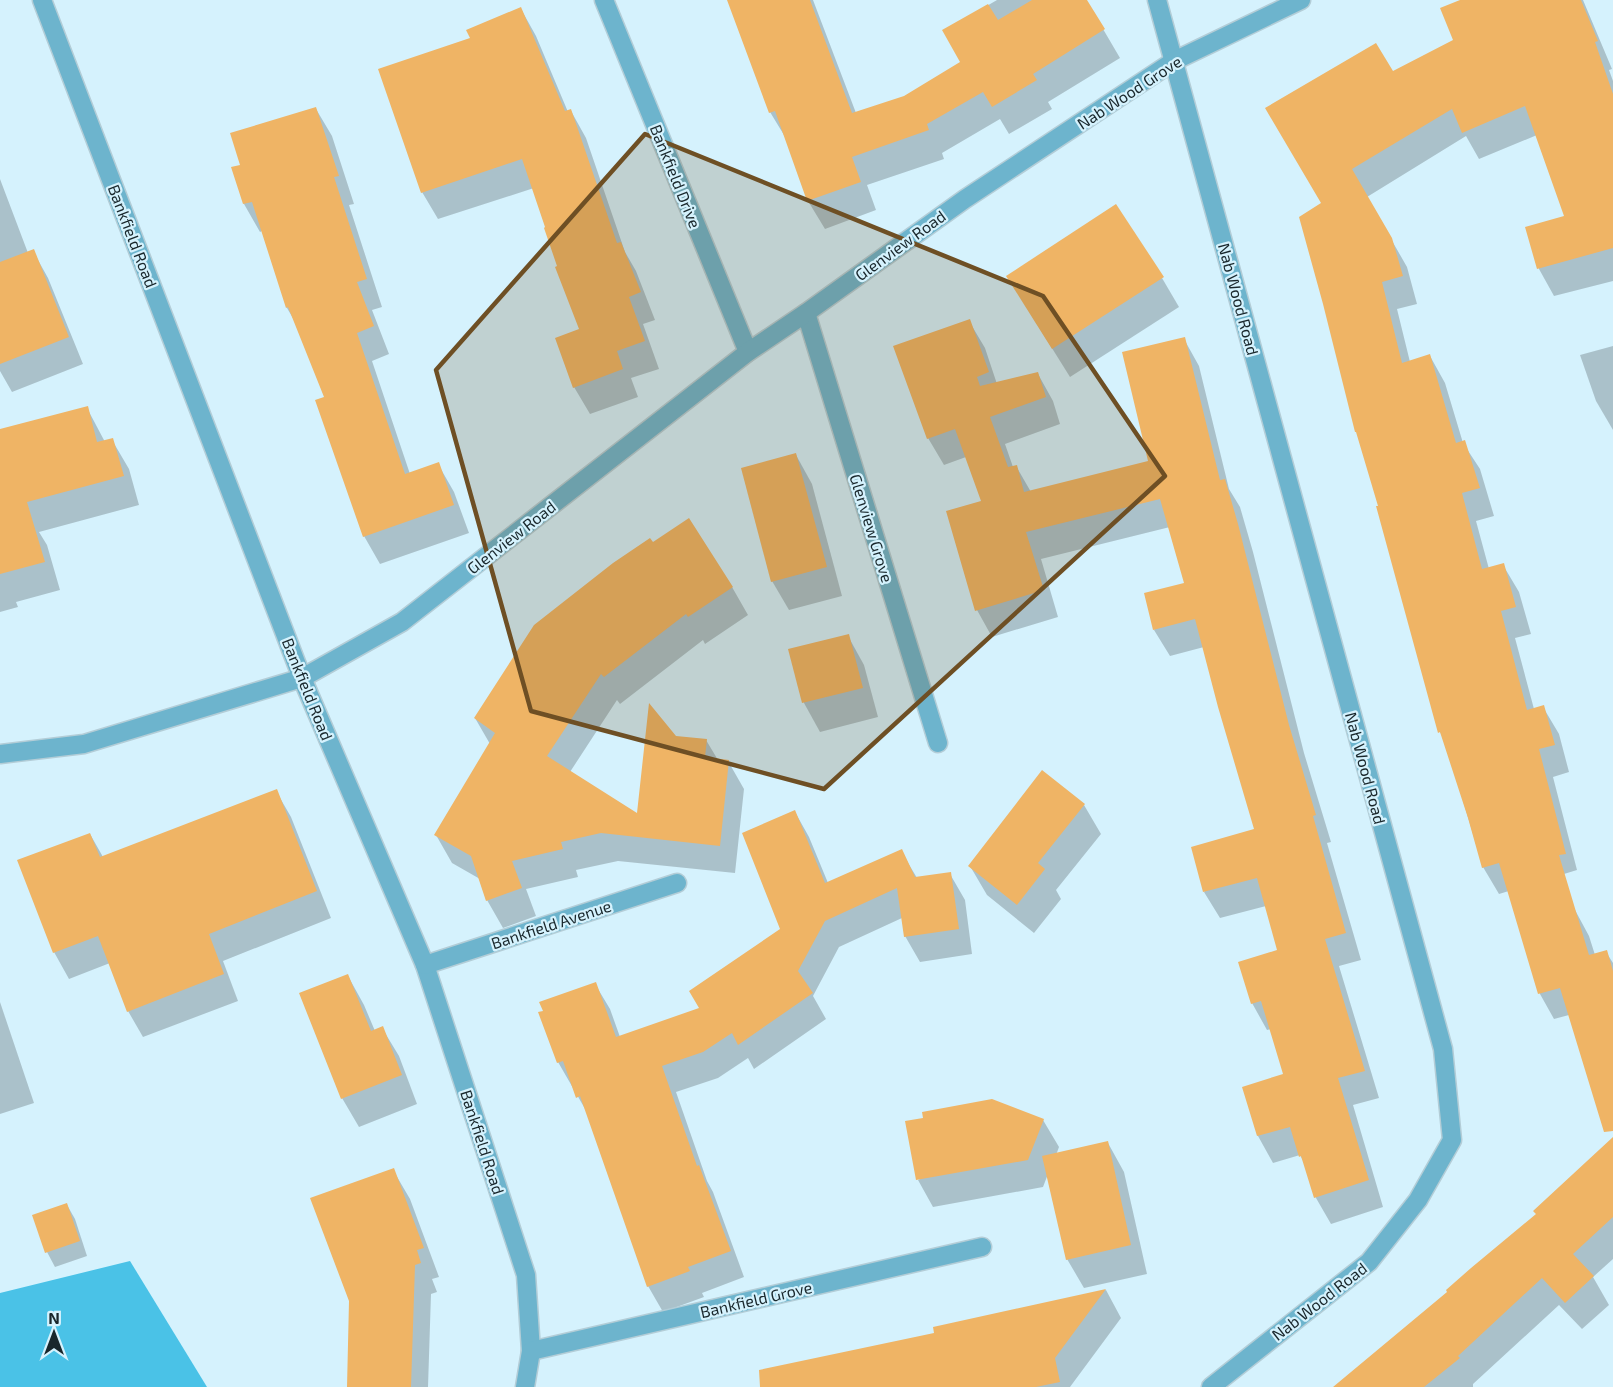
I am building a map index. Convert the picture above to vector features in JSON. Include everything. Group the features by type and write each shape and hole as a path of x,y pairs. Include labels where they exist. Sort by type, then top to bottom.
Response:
{"street":[{"name":"Bankfield Road","path":"42,0 302,678 425,965 526,1275 531,1351 525,1387"},
{"name":"Bankfield Drive","path":"604,0 748,352"},
{"name":"Nab Wood Road","path":"1157,0 1443,1049 1452,1140 1418,1200 1369,1262 1211,1387"},
{"name":"Nab Wood Grove","path":"964,199 1174,62 1302,0"},
{"name":"Glenview Road","path":"0,754 84,744 302,678 402,622 748,352 964,199"},
{"name":"Glenview Grove","path":"806,313 938,743"},
{"name":"Bankfield Avenue","path":"425,965 677,883"},
{"name":"Bankfield Grove","path":"531,1351 982,1247"}],"highlighted area":[{"path":"645,134 1043,296 1165,476 824,789 531,711 436,370"}],"shaded area":[{"path":"130,1261 207,1387 0,1387 0,1293"}],"building":[{"path":"727,0 810,0 852,113 904,96 960,62 942,30 988,4 998,20 1032,0 1087,0 1105,29 1033,74 1037,80 992,107 983,92 927,124 929,130 852,157 861,182 807,201 775,111 769,113"},
{"path":"1460,0 1581,0 1598,41 1595,42 1613,94 1613,248 1537,269 1525,227 1564,216 1525,106 1462,133 1452,109 1352,169 1392,238 1403,276 1382,282 1402,363 1430,354 1456,443 1465,440 1480,488 1462,493 1482,569 1504,563 1516,607 1501,611 1527,710 1544,705 1555,745 1539,749 1566,854 1559,855 1589,955 1607,950 1613,971 1613,1131 1604,1132 1560,988 1538,994 1499,863 1482,868 1440,732 1438,733 1376,506 1378,506 1355,432 1299,217 1321,203 1265,108 1376,43 1393,71 1453,40 1440,8"},
{"path":"521,7 565,111 571,109 617,243 621,242 641,292 629,297 645,341 617,351 623,369 573,388 555,338 579,329 555,267 557,266 522,159 421,193 378,69 470,38 466,30"},
{"path":"316,107 339,176 334,177 367,279 357,282 374,326 357,333 405,474 439,462 454,505 363,537 315,400 324,397 288,307 286,308 252,202 243,204 231,167 240,165 230,133"},
{"path":"1116,204 1164,277 1052,349 1006,276"},
{"path":"34,249 69,337 0,364 0,262"},
{"path":"970,319 989,372 977,377 980,386 1038,372 1046,397 990,417 1008,467 1017,465 1024,492 1148,461 1122,352 1185,337 1220,480 1225,479 1238,524 1289,725 1316,815 1313,816 1346,933 1325,939 1365,1071 1338,1078 1369,1180 1314,1198 1290,1127 1257,1136 1242,1087 1283,1074 1261,1001 1251,1004 1238,962 1277,950 1257,878 1203,892 1191,847 1254,829 1195,619 1153,630 1144,593 1184,583 1160,499 1026,532 1044,590 975,611 946,511 981,501 955,429 927,439 893,346"},
{"path":"88,406 97,442 113,438 124,476 27,502 45,562 0,574 0,429"},
{"path":"796,453 827,567 771,582 741,468"},
{"path":"689,518 733,587 688,617 686,614 604,677 601,674 547,756 637,813 649,703 676,736 707,739 705,757 729,760 720,846 601,833 561,842 563,849 512,861 522,888 486,901 471,856 434,835 495,733 474,718 534,625 613,563 650,538 653,542"},
{"path":"849,634 863,688 802,703 788,649"},
{"path":"1042,770 1085,804 1038,863 1045,869 1017,905 968,866"},
{"path":"277,789 317,891 209,934 224,974 127,1012 98,936 53,953 17,860 90,833 100,857"},
{"path":"795,810 825,883 902,849 915,877 951,872 959,929 904,937 897,888 825,921 798,971 813,993 738,1045 732,1033 703,1052 662,1066 697,1166 699,1165 731,1251 688,1267 690,1271 647,1287 580,1096 576,1098 563,1061 557,1063 538,1012 543,1011 539,1002 596,982 616,1037 699,1008 689,991 780,929 742,833"},
{"path":"348,974 371,1031 383,1026 402,1075 341,1099 299,993"},
{"path":"992,1099 1044,1119 1028,1160 916,1180 905,1121 923,1118 922,1112"},
{"path":"1613,1137 1613,1217 1573,1254 1594,1276 1565,1303 1542,1278 1458,1356 1460,1358 1424,1387 1333,1387 1536,1214 1533,1211"},
{"path":"1108,1141 1131,1245 1066,1260 1042,1156"},
{"path":"394,1168 424,1248 417,1250 421,1263 415,1265 411,1387 347,1387 349,1301 310,1198"},
{"path":"67,1203 80,1241 45,1253 32,1215"},
{"path":"1106,1289 1055,1358 1060,1382 1036,1387 760,1387 759,1370 934,1333 933,1327"}]}
